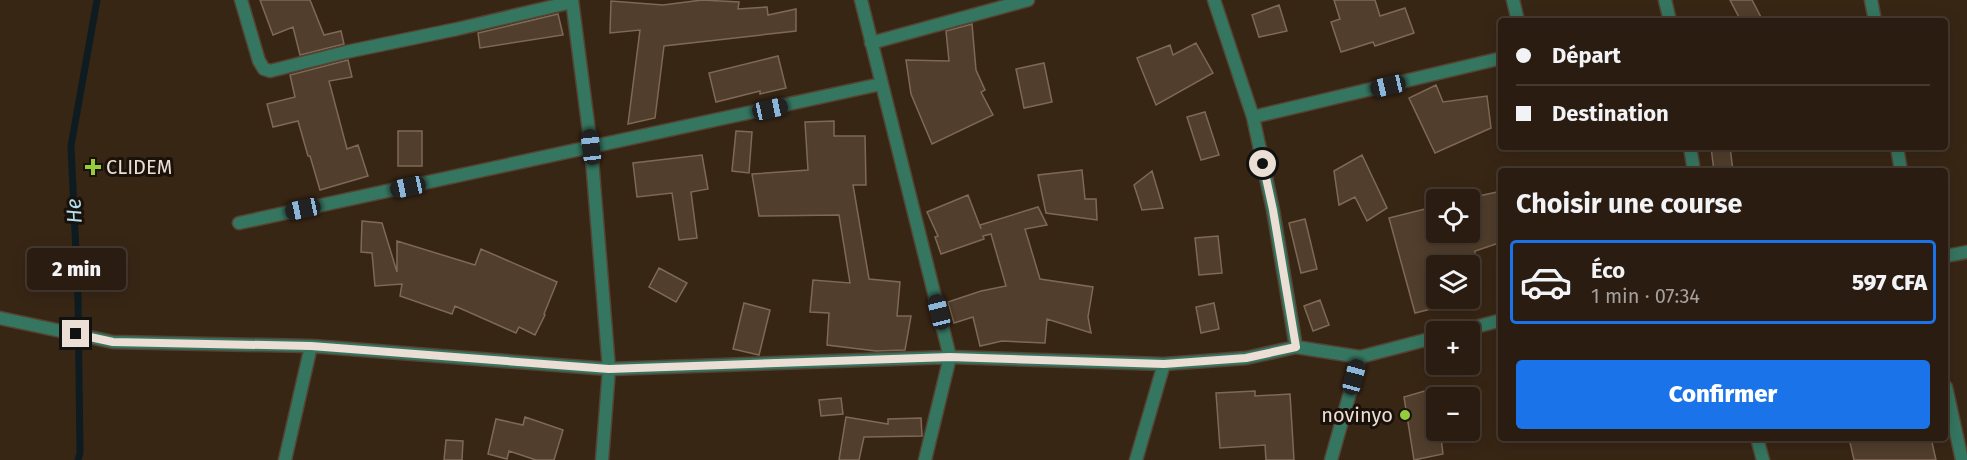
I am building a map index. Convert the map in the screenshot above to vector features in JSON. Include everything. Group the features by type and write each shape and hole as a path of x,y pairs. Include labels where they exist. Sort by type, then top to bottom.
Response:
{"street":[{"path":"241,0 259,61 264,69 270,71 572,1 591,147 609,369 602,460"},
{"path":"861,0 950,357 925,460"},
{"path":"871,43 1028,0"},
{"path":"1214,0 1253,117 1273,210 1296,347"},
{"path":"1513,0 1517,18"},
{"path":"1665,0 1669,18"},
{"path":"1871,0 1874,18"},
{"path":"1253,117 1498,59"},
{"path":"239,222 881,84"},
{"path":"1690,150 1694,168"},
{"path":"1898,150 1900,168"},
{"path":"1948,256 1967,252"},
{"path":"0,318 113,342 311,346 609,369 950,357 1164,364 1246,358 1296,347 1360,357 1426,340"},
{"path":"1480,326 1498,321"},
{"path":"285,460 311,346"},
{"path":"1331,460 1360,357"},
{"path":"1136,460 1164,364"},
{"path":"1948,396 1962,460"},
{"path":"1758,441 1763,460"}],"building":[{"path":"260,0 310,0 324,35 341,31 344,44 300,55 293,27 273,35"},
{"path":"702,0 739,2 738,9 767,7 768,15 796,9 796,31 664,46 655,118 628,124 640,30 610,33 611,1 663,5"},
{"path":"1334,0 1375,0 1380,16 1405,8 1414,33 1375,46 1373,42 1341,52 1331,22 1340,19"},
{"path":"1730,0 1752,0 1761,18 1739,18"},
{"path":"1279,5 1287,31 1259,37 1252,15"},
{"path":"558,14 563,35 480,48 478,33"},
{"path":"972,24 976,70 985,90 981,92 993,115 932,144 911,94 906,60 949,61 946,31"},
{"path":"1196,43 1213,73 1156,105 1137,58 1170,45 1173,55"},
{"path":"778,56 786,88 760,94 760,91 716,102 709,73"},
{"path":"348,60 352,77 329,81 347,149 358,145 368,176 320,190 298,121 273,127 267,104 295,97 290,75"},
{"path":"1044,63 1052,102 1024,108 1016,69"},
{"path":"1436,85 1443,102 1487,96 1491,128 1435,153 1409,98"},
{"path":"1205,112 1219,155 1201,160 1187,117"},
{"path":"834,121 834,136 865,136 866,185 853,185 869,279 900,282 897,316 911,316 905,350 876,351 827,345 829,313 810,312 813,280 850,283 839,215 759,216 752,174 808,170 805,122"},
{"path":"398,131 422,131 422,166 398,166"},
{"path":"736,131 752,132 749,173 732,171"},
{"path":"1711,150 1730,150 1733,168 1714,168"},
{"path":"702,155 708,189 691,192 697,238 679,240 672,193 637,197 633,163"},
{"path":"1362,155 1387,208 1367,221 1355,197 1339,205 1334,171"},
{"path":"1082,170 1085,199 1096,199 1097,220 1046,213 1038,175"},
{"path":"1152,171 1163,208 1142,210 1134,185"},
{"path":"1498,192 1498,243 1475,251 1475,255 1426,255 1426,309 1431,309 1415,313 1389,218 1426,209 1426,243 1480,243 1480,196"},
{"path":"968,195 981,229 980,225 1038,207 1047,225 1025,229 1040,279 1093,287 1088,317 1091,333 1047,319 1045,343 1002,341 980,346 973,317 954,323 948,302 981,291 1006,286 991,234 983,236 984,239 941,254 935,237 938,236 927,212"},
{"path":"1305,219 1317,269 1301,273 1289,223"},
{"path":"362,221 382,223 397,272 397,241 475,265 481,249 557,282 535,335 519,327 516,333 455,306 452,314 400,296 402,284 375,286 372,253 361,252"},
{"path":"1218,236 1222,273 1199,275 1195,238"},
{"path":"659,268 687,283 676,302 649,287"},
{"path":"1320,300 1329,325 1313,331 1304,306"},
{"path":"744,303 770,310 759,355 733,349"},
{"path":"1214,303 1219,329 1201,333 1196,307"},
{"path":"1255,391 1255,396 1290,394 1294,460 1266,460 1265,445 1220,448 1216,393"},
{"path":"1426,391 1426,441 1441,441 1443,454 1414,460 1404,397"},
{"path":"841,398 843,414 821,416 819,400"},
{"path":"525,417 563,430 554,460 536,460 509,451 507,459 488,454 496,419 523,425"},
{"path":"846,417 888,424 888,419 921,418 922,436 864,437 859,460 839,460"},
{"path":"446,440 463,441 462,460 444,460"},
{"path":"1850,441 1932,441 1936,460 1854,460"}],"waterway":[{"name":"He","path":"78,460 80,453 78,296 71,146 97,0"}],"place":[{"name":"CLIDEM","path":"93,167"},
{"name":"novinyo","path":"1405,415"}],"route":[{"path":"76,334 113,342 311,346 609,369 950,357 1164,364 1246,358 1296,347 1263,164"}]}
